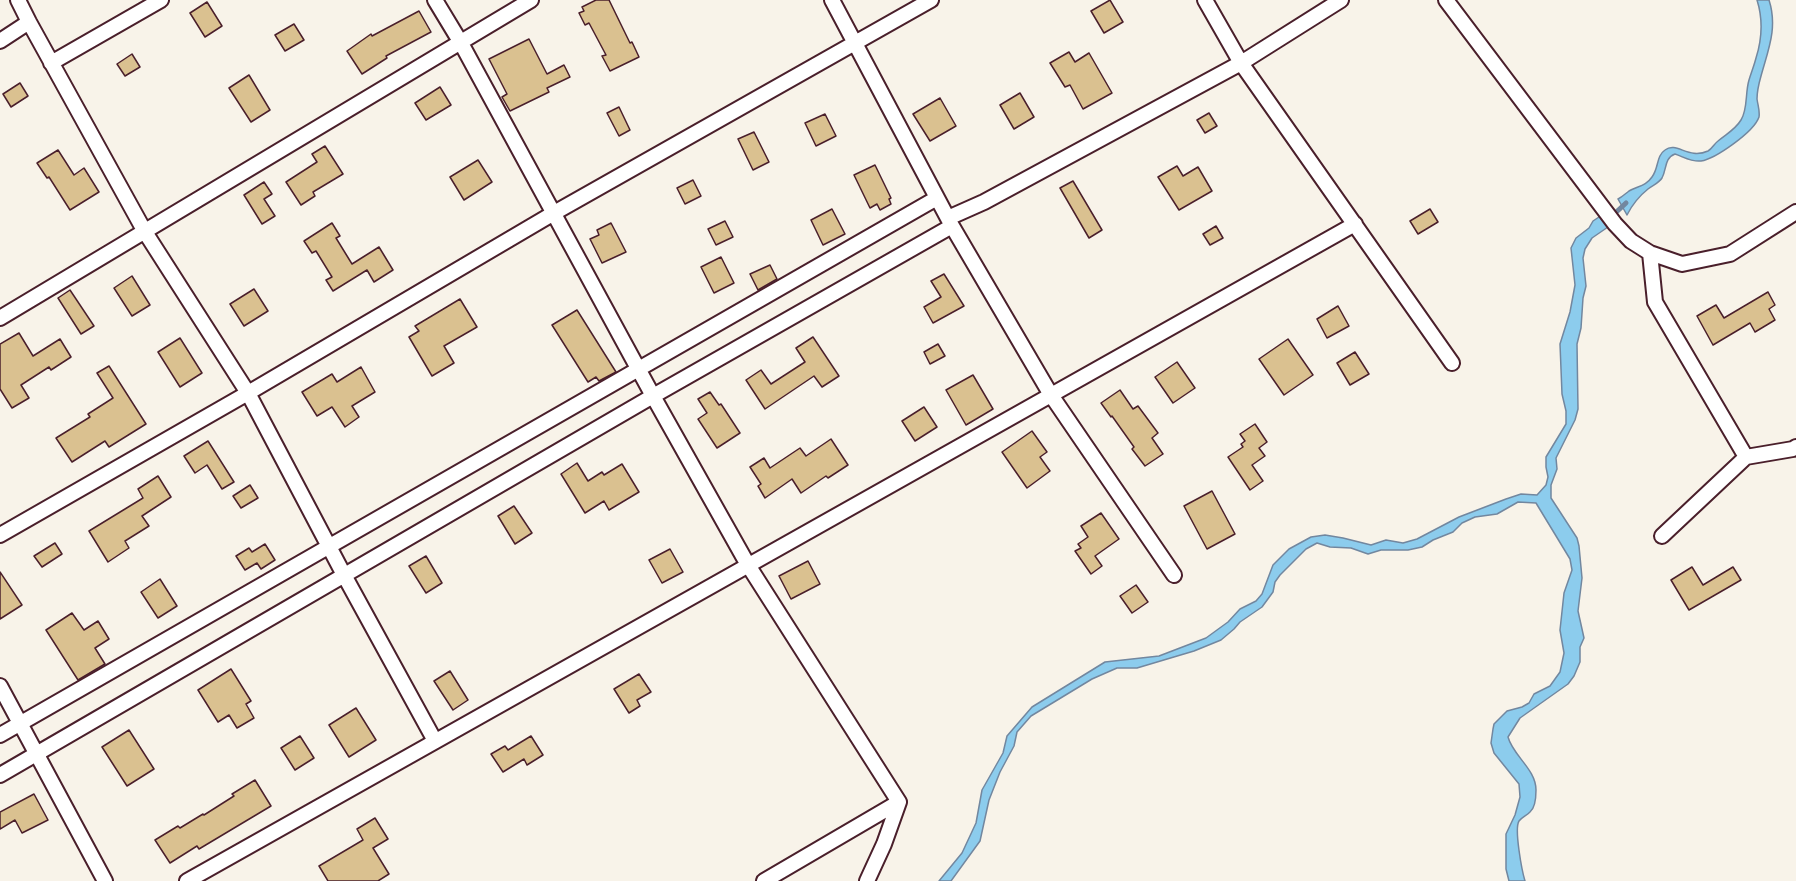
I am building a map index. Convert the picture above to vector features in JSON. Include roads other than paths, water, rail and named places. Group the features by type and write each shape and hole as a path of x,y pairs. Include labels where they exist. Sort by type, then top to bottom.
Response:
{"street":[{"path":"18,0 145,232 248,393 328,546 435,741"},
{"path":"51,63 161,0"},
{"path":"435,0 461,43 653,396 748,565 899,802"},
{"path":"0,318 531,0"},
{"path":"832,0 950,222 1051,395 1174,576"},
{"path":"0,535 248,393 554,213 931,0"},
{"path":"1205,0 1241,63 1452,363"},
{"path":"0,775 984,202 1241,63 1341,0"},
{"path":"1446,0 1611,219 1631,241 1650,253 1682,264 1730,254 1796,212"},
{"path":"0,41 28,22"},
{"path":"0,735 937,198"},
{"path":"187,881 1354,224"},
{"path":"1650,253 1655,302 1746,457"},
{"path":"1662,536 1746,457 1796,447"},
{"path":"0,686 105,881"},
{"path":"764,881 899,802"},
{"path":"867,881 884,844 899,802"}],"water":[{"path":"1757,0 1769,0 1773,20 1771,39 1758,90 1759,117 1756,123 1733,144 1707,159 1697,161 1675,154 1671,156 1661,180 1641,195 1627,215 1618,199 1650,180 1660,155 1665,150 1674,148 1695,153 1708,151 1741,120 1745,111 1748,85 1761,36"},
{"path":"1602,215 1608,227 1592,238 1585,249 1583,258 1586,286 1577,344 1578,409 1556,458 1557,469 1551,485 1551,498 1577,538 1579,546 1582,578 1578,611 1584,638 1580,647 1580,662 1568,684 1520,718 1508,737 1532,776 1536,790 1533,808 1519,821 1517,832 1525,881 1509,881 1506,869 1506,834 1520,797 1519,784 1494,753 1491,743 1493,729 1494,724 1507,711 1529,703 1534,694 1550,686 1560,672 1564,653 1560,630 1564,593 1572,570 1570,559 1536,503 1518,502 1497,514 1475,517 1462,523 1453,532 1422,547 1408,550 1381,550 1368,554 1351,548 1330,547 1317,543 1306,549 1280,575 1275,582 1273,592 1262,607 1240,622 1221,640 1194,651 1137,668 1117,668 1092,679 1031,716 1017,732 1014,746 1000,772 989,800 980,841 951,881 939,881 962,853 976,823 982,790 1003,753 1007,736 1032,707 1105,662 1159,656 1206,638 1228,622 1240,609 1256,601 1262,594 1273,565 1289,549 1311,537 1325,535 1371,545 1386,540 1403,543 1417,539 1459,517 1506,499 1521,494 1537,495 1546,485 1548,477 1546,457 1566,424 1560,344 1570,312 1575,285 1571,248 1576,238"}],"waterway":[{"path":"1611,217 1626,203"}]}
